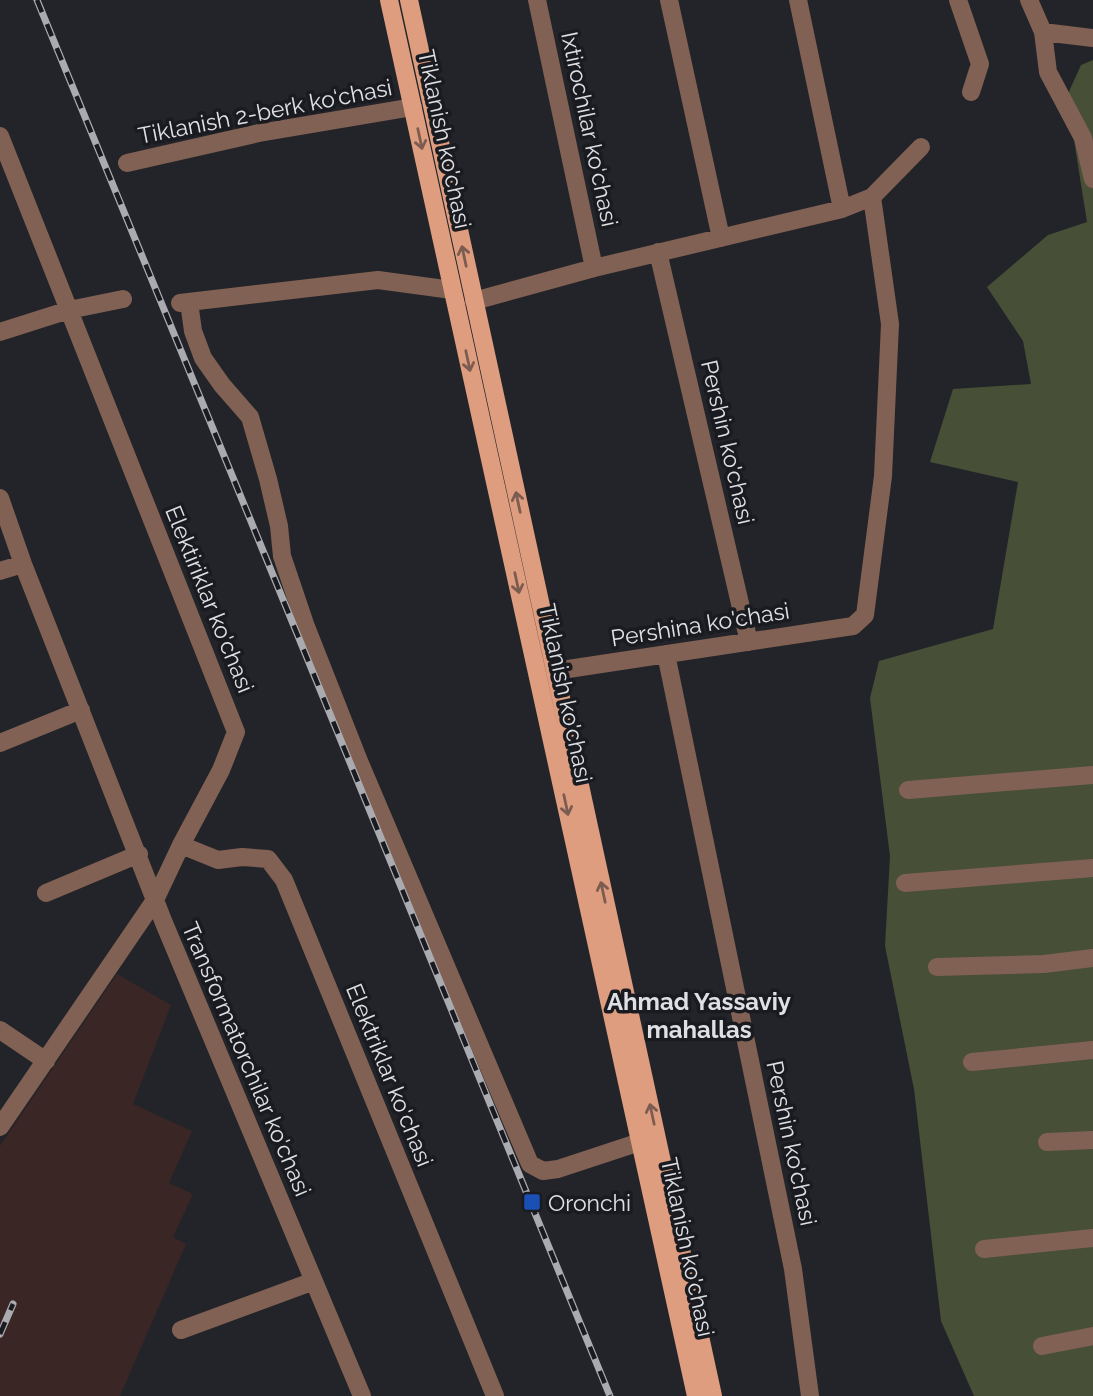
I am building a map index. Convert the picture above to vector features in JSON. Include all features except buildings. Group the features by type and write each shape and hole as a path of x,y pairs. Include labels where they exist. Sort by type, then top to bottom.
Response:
{"main road":[{"name":"Tiklanish ko'chasi","path":"389,0 696,1396"},
{"path":"409,0 713,1396"},
{"path":"452,290 474,301"}],"street":[{"name":"Ixtirochilar ko‘chasi","path":"537,0 594,268"},
{"path":"668,0 721,237"},
{"path":"798,0 842,209"},
{"path":"958,0 980,64 971,92"},
{"path":"1029,0 1043,32 1048,72 1083,138 1093,179"},
{"path":"1043,32 1093,38"},
{"name":"Tiklanish 2-berk ko‘chasi","path":"127,163 259,133 413,107"},
{"name":"Elektiriklar ko'chasi","path":"0,136 236,732 222,770 155,900 0,1127"},
{"path":"474,301 594,268 842,209 872,197 921,147"},
{"name":"Pershina ko'chasi","path":"555,671 853,626 865,615 883,476 890,324 872,197"},
{"name":"Pershin ko'chasi","path":"659,252 749,642"},
{"path":"452,290 378,280 185,303 203,358 222,386 250,416 268,478 279,527 282,556 305,624 359,761 530,1164 542,1171 558,1169 640,1142"},
{"path":"0,332 69,310 123,299"},
{"name":"Transformatorchilar ko'chasi","path":"0,498 23,564 155,900 362,1396"},
{"path":"0,571 23,564"},
{"name":"Pershin ko'chasi","path":"666,654 793,1269 810,1396"},
{"path":"0,743 81,710"},
{"path":"908,790 1093,775"},
{"name":"Elektriklar ko‘chasi","path":"181,845 218,860 242,857 268,859 284,880 495,1396"},
{"path":"46,892 139,854"},
{"path":"905,883 1093,868"},
{"path":"937,967 1044,964 1093,958"},
{"path":"0,1030 46,1062"},
{"path":"972,1062 1093,1050"},
{"path":"1048,1142 1093,1140"},
{"path":"984,1249 1093,1238"},
{"path":"181,1330 314,1281"},
{"path":"1042,1346 1093,1336"}],"shaded area":[{"path":"117,974 171,1005 133,1104 192,1131 169,1183 193,1194 173,1237 186,1244 120,1396 0,1396 0,1146"}],"green space":[{"path":"1093,60 1093,1396 974,1396 941,1321 914,1089 885,946 890,856 870,698 879,661 993,629 1018,482 930,462 953,389 1031,384 1023,341 987,287 1048,235 1087,222 1067,96 1081,65"}],"railway":[{"path":"37,0 610,1396"},
{"path":"0,1334 13,1304"}],"place":[{"name":"Oronchi","path":"532,1202"}],"district":[{"name":"Ahmad Yassaviy mahallas","path":"699,1015"}]}
